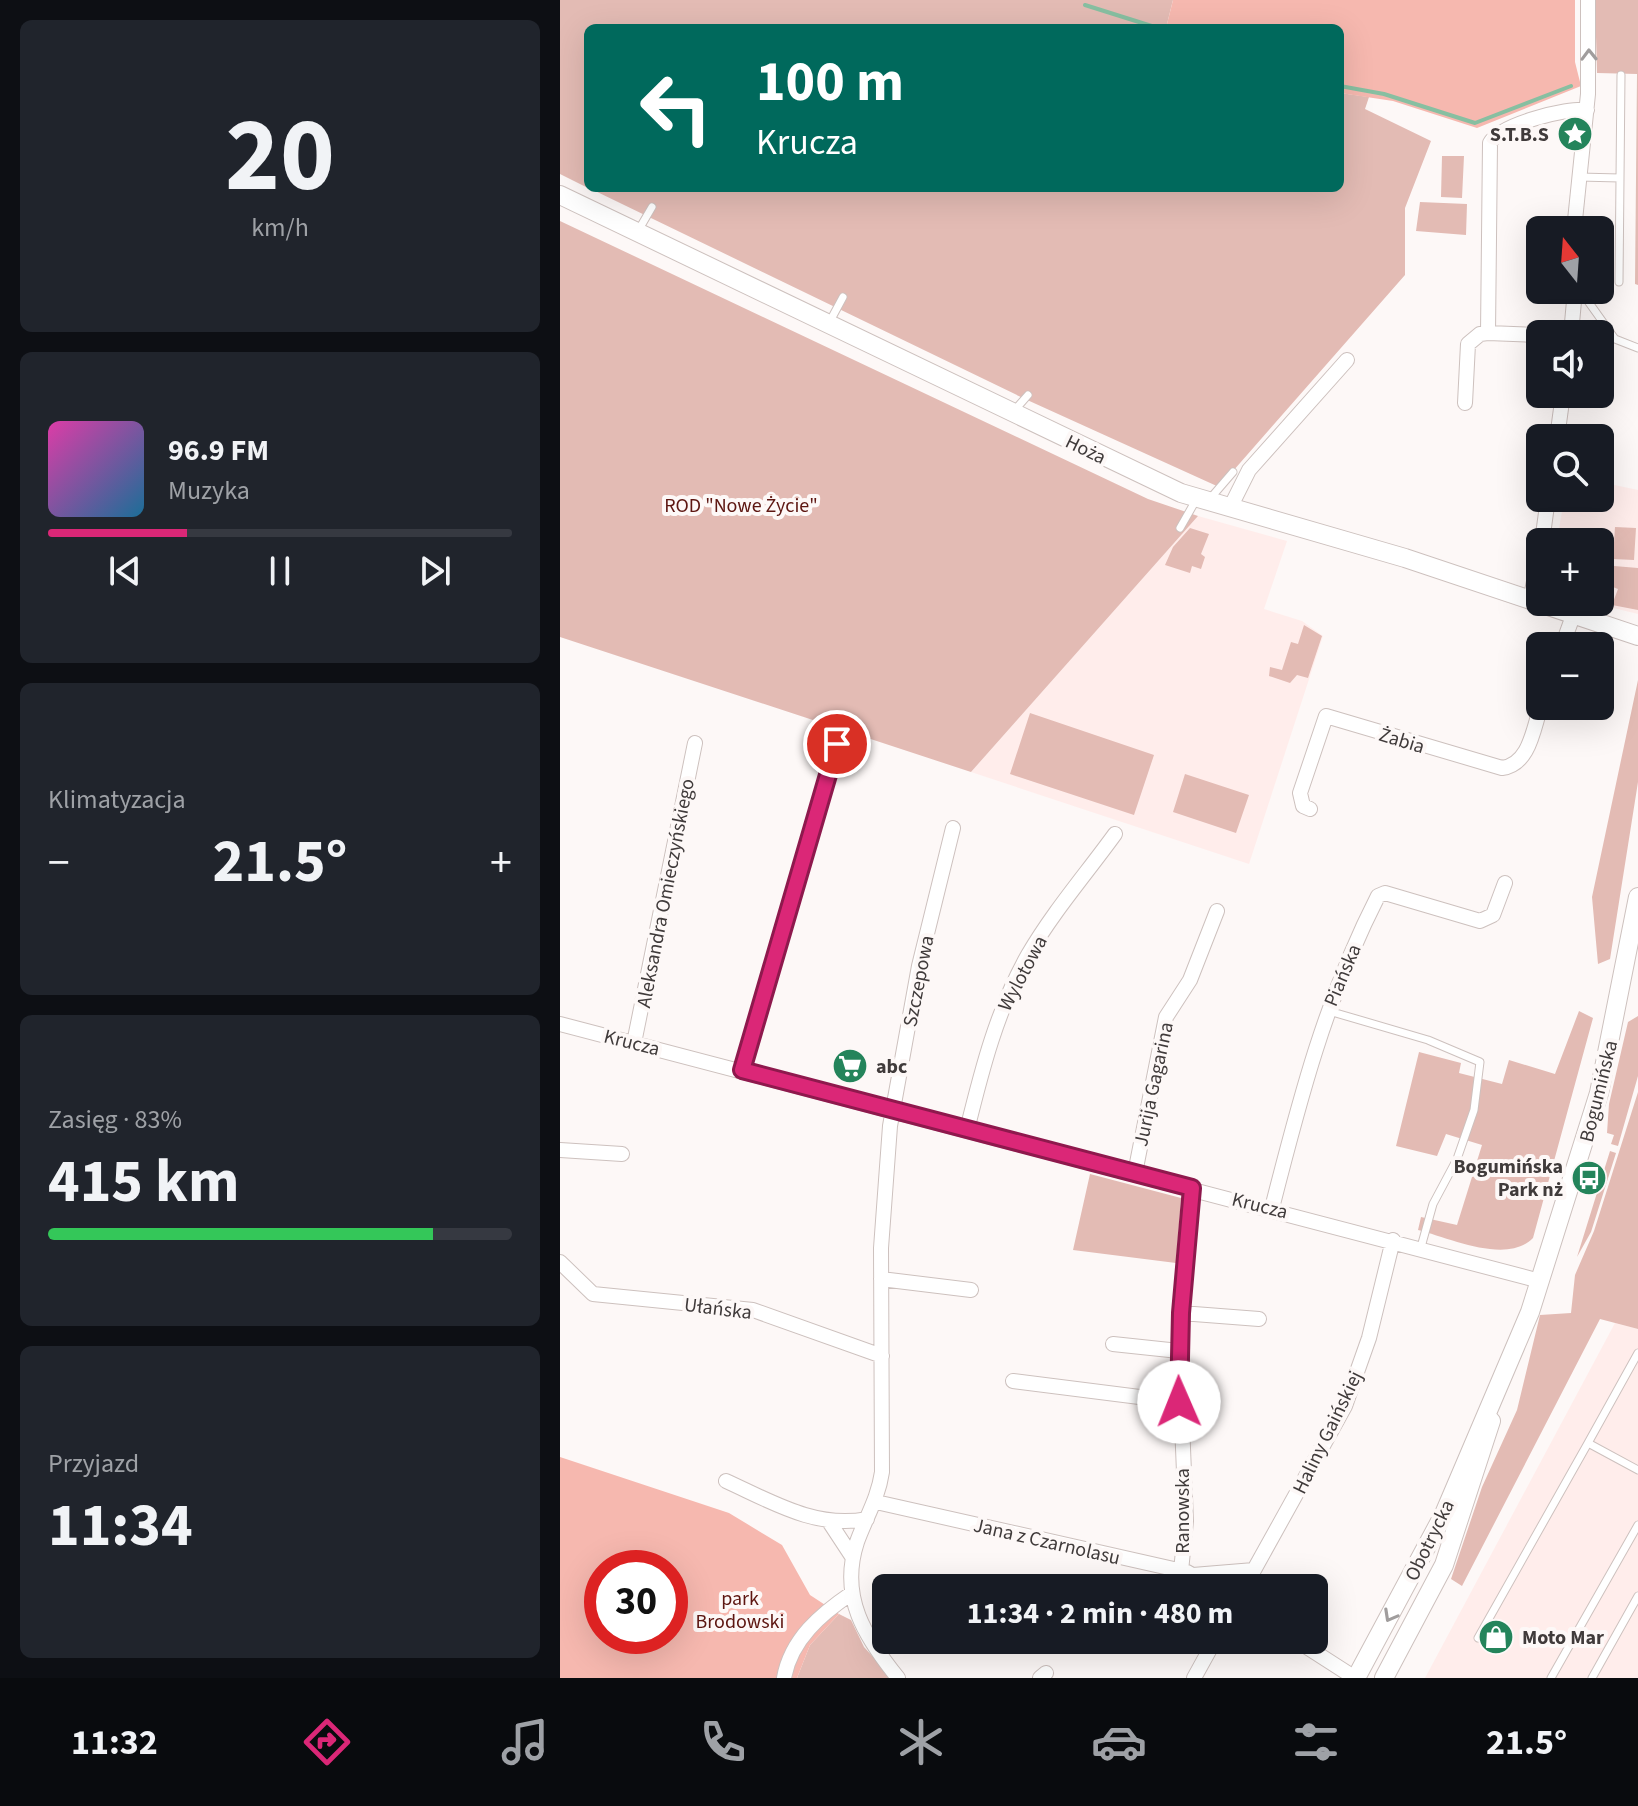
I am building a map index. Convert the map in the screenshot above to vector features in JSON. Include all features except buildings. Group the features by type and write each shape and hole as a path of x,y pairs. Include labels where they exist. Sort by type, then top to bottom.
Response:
{"street":[{"path":"1575,216 1587,110 1588,0"},
{"path":"1488,333 1490,143 1500,132 1560,111 1587,110"},
{"name":"Hoża","path":"560,195 1012,413 1202,500 1401,556 1526,600"},
{"path":"1465,403 1468,344 1480,334 1526,334"},
{"path":"1230,508 1249,470 1347,360"},
{"path":"1567,632 1573,616"},
{"name":"Hoża","path":"1573,616 1638,636"},
{"name":"Żabia","path":"1310,809 1303,806 1300,793 1326,716 1502,768 1514,765 1524,755 1536,720"},
{"name":"Aleksandra Omieczyńskiego","path":"634,1043 695,743"},
{"path":"742,1070 837,744"},
{"name":"Szczepowa","path":"898,1678 861,1629 852,1593 853,1558 876,1502 882,1472 883,1201 894,1110 919,966 953,828"},
{"name":"Wylotowa","path":"967,1130 990,1041 1017,975 1041,934 1115,834"},
{"name":"Piańska","path":"1272,1208 1327,1011 1378,896 1392,895 1480,921 1493,915 1505,883"},
{"name":"Bogumińska","path":"1540,1281 1599,1093 1638,897"},
{"name":"Jurija Gagarina","path":"1135,1173 1166,1017 1190,980 1217,911"},
{"name":"Krucza","path":"560,1024 1421,1247 1540,1281"},
{"path":"560,1150 622,1154"},
{"name":"Ranowska","path":"1187,1573 1179,1351 1192,1188"},
{"name":"Haliny Gaińskiej","path":"1252,1574 1313,1468 1351,1391 1369,1338 1393,1240"},
{"name":"Ułańska","path":"560,1262 593,1294 753,1310 882,1356"},
{"path":"881,1279 971,1290"},
{"name":"Obotrycka","path":"1355,1678 1444,1514 1475,1437 1496,1399 1540,1281"},
{"path":"1181,1313 1259,1319"},
{"path":"1113,1344 1179,1351"},
{"path":"1013,1381 1179,1402"},
{"name":"Obotrycka","path":"1384,1678 1444,1565 1489,1436 1496,1399"},
{"path":"726,1481 795,1512 830,1523 867,1519"},
{"name":"Jana z Czarnolasu","path":"876,1502 1187,1573"},
{"path":"830,1523 853,1558"},
{"path":"1187,1573 1254,1570"},
{"path":"784,1678 792,1653 805,1632 852,1593"},
{"path":"1194,1678 1207,1654"},
{"path":"1318,1654 1355,1678"}],"lane":[{"path":"1619,282 1621,75"},
{"path":"1578,177 1620,178"},
{"path":"637,233 652,207"},
{"path":"828,325 843,297"},
{"path":"1589,304 1615,339 1638,348"},
{"path":"1012,413 1028,395"},
{"path":"1180,528 1202,500 1233,472"},
{"path":"1327,1011 1428,1040 1480,1062 1474,1110 1457,1159 1433,1204 1421,1247"},
{"path":"1478,1638 1638,1353"},
{"path":"1588,1443 1638,1470"},
{"path":"1551,1678 1638,1525"},
{"path":"1592,1678 1638,1596"}],"shaded area":[{"path":"1614,485 1638,490 1638,614 1614,608 1614,528 1559,528 1562,512 1614,512"},
{"path":"1198,516 1287,541 1264,609 1302,621 1323,636 1249,864 971,772"},
{"path":"1615,1323 1638,1329 1638,1678 1425,1678"}],"green space":[{"path":"560,0 1173,0 1167,24 584,24 584,186 560,174"},
{"path":"1173,0 1575,0 1575,62 1581,86 1477,128 1393,101 1344,94 1344,24 1167,24"},
{"path":"1595,0 1638,0 1638,285 1635,284 1637,74 1597,73"},
{"path":"1344,94 1369,97 1365,109 1431,141 1405,208 1405,275 1219,487 1025,399 597,192 1344,192"},
{"path":"1442,156 1464,156 1462,198 1441,197"},
{"path":"1420,202 1467,204 1466,235 1416,231"},
{"name":"ROD \"Nowe Życie\"","path":"560,221 1148,499 1198,516 971,772 560,637"},
{"path":"1615,527 1636,528 1634,560 1614,559"},
{"path":"1190,528 1209,534 1201,554 1205,557 1201,569 1192,566 1190,573 1165,565 1173,547"},
{"path":"1614,566 1638,568 1638,610 1614,605 1618,589 1614,587"},
{"path":"1304,625 1322,636 1308,678 1297,675 1290,683 1269,676 1270,667 1282,670 1291,642 1298,644"},
{"path":"1638,680 1638,782 1610,959 1598,964 1592,897"},
{"path":"1030,713 1154,755 1134,815 1010,774"},
{"path":"1185,774 1249,795 1236,833 1173,812"},
{"path":"1579,1011 1593,1018 1533,1238 1522,1246 1494,1249 1418,1230 1421,1217 1457,1225 1482,1145 1446,1134 1437,1156 1396,1146 1419,1052 1461,1063 1459,1073 1502,1084 1509,1060 1555,1074"},
{"path":"1638,1016 1638,1076 1618,1146 1611,1144 1614,1135 1607,1133 1609,1104 1628,1022"},
{"path":"1638,1092 1638,1329 1600,1319 1462,1586 1451,1579 1482,1487 1517,1410 1540,1315 1571,1313 1575,1275 1594,1231"},
{"path":"1610,1151 1616,1153 1591,1232 1577,1257"},
{"path":"1090,1174 1181,1198 1176,1263 1073,1250"},
{"name":"park Brodowski","path":"560,1457 729,1513 782,1545 810,1595 839,1614 810,1645 797,1678 560,1678"},
{"path":"839,1614 851,1620 864,1647 892,1678 797,1678 810,1645"}],"waterway":[{"path":"1085,5 1145,24"},
{"path":"1344,87 1384,94 1475,123 1571,86"}],"place":[{"name":"S.T.B.S","path":"1575,134"},
{"name":"abc","path":"850,1066"},
{"name":"Bogumińska Park nż","path":"1589,1178"},
{"name":"Moto Mar","path":"1496,1637"}],"route":[{"path":"837,744 742,1070 1192,1188 1181,1313 1179,1402"}]}
